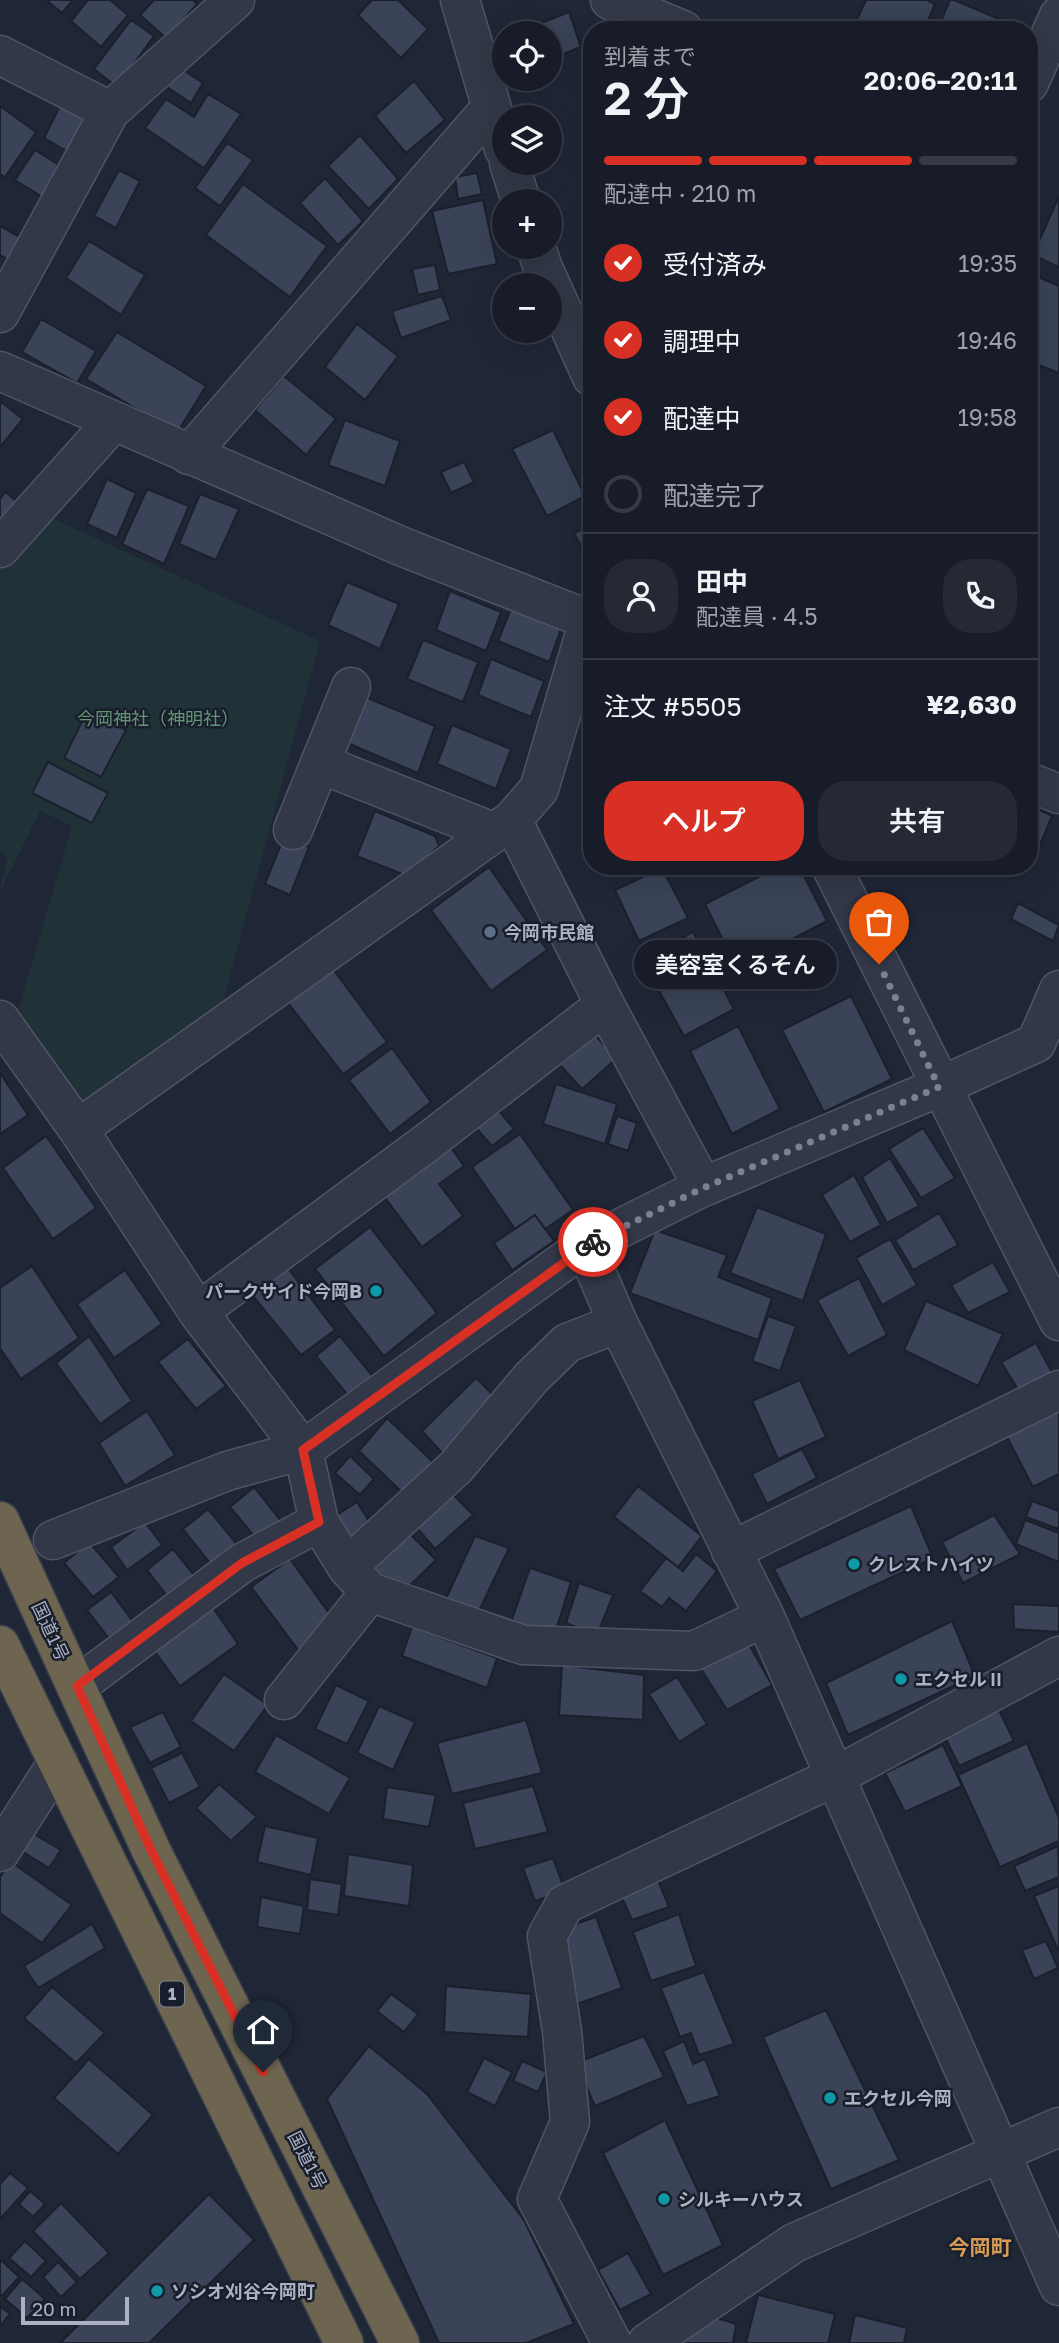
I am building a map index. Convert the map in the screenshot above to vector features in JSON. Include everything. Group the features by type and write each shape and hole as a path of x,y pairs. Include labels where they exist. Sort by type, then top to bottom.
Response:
{"highway":[{"name":"国道1号","path":"0,1521 151,1850 400,2343"},
{"name":"1","path":"0,1645 344,2343"}],"street":[{"path":"0,313 110,111 235,0"},
{"path":"610,0 661,21"},
{"path":"466,1 492,111"},
{"path":"1038,63 1059,16"},
{"path":"0,55 110,111"},
{"path":"189,455 491,108"},
{"path":"540,259 583,357"},
{"path":"0,371 403,547 583,618"},
{"path":"0,548 113,422"},
{"path":"78,1129 503,826 539,789 583,644"},
{"path":"293,830 351,687"},
{"path":"321,764 503,826 605,1005 703,1188"},
{"path":"1038,786 1059,794"},
{"path":"835,875 939,1087 1059,1321"},
{"path":"53,1540 227,1471 303,1450 585,1245 703,1188 939,1087 1048,1048 1059,990"},
{"path":"198,1312 433,1138 605,1005"},
{"path":"0,1020 78,1129 198,1312 303,1450 319,1522 359,1580 523,1646 694,1651 765,1617"},
{"path":"585,1245 618,1323 765,1617 1059,2286"},
{"path":"284,1700 359,1580 531,1378 567,1343 618,1323"},
{"path":"731,1551 1059,1391"},
{"path":"77,1686 242,1563 319,1522"},
{"path":"612,2343 537,2199 570,2122 562,2031 547,1936 565,1903 834,1777 1059,1656"},
{"path":"0,1852 58,1762"},
{"path":"647,2343 794,2243 1059,2127"}],"green space":[{"name":"今岡神社（神明社）","path":"41,513 320,641 220,1013 81,1115 15,1021 72,826 40,811 0,892 7,856 0,852 0,560"}],"building":[{"path":"46,0 73,0 62,13"},
{"path":"88,0 110,0 128,15 101,47 71,21"},
{"path":"154,0 193,0 197,4 167,39 140,15"},
{"path":"372,0 398,0 428,29 401,58 358,15"},
{"path":"866,0 927,0 935,4 928,21 856,21"},
{"path":"950,0 954,0 1004,21 941,21"},
{"path":"569,12 581,47 562,54 562,21 546,21"},
{"path":"131,20 154,36 117,87 94,69"},
{"path":"177,66 203,83 191,103 164,85"},
{"path":"414,81 445,120 406,153 375,116"},
{"path":"208,94 241,114 204,168 145,128 166,99 194,117"},
{"path":"62,102 93,118 75,156 44,138"},
{"path":"0,106 36,132 5,177 0,174"},
{"path":"360,135 398,179 369,209 328,166"},
{"path":"227,143 253,160 220,206 195,188"},
{"path":"35,150 70,172 52,203 15,180"},
{"path":"119,170 140,181 116,228 94,216"},
{"path":"477,173 482,194 458,199 455,177"},
{"path":"325,178 363,221 338,245 300,203"},
{"path":"243,184 327,246 290,297 206,235"},
{"path":"1059,196 1059,267 1038,257 1038,244"},
{"path":"483,200 492,241 492,259 496,259 497,264 448,274 432,211"},
{"path":"0,226 31,243 18,265 0,255"},
{"path":"89,241 145,275 121,315 66,278"},
{"path":"435,265 440,290 418,295 412,269"},
{"path":"1038,277 1059,286 1059,373 1038,365"},
{"path":"442,296 451,320 401,338 392,311"},
{"path":"41,319 96,351 77,383 22,352"},
{"path":"357,324 398,356 365,400 325,367"},
{"path":"117,332 206,386 177,433 86,379"},
{"path":"284,376 336,419 306,455 255,410"},
{"path":"0,401 23,419 0,447"},
{"path":"345,420 400,441 385,486 328,465"},
{"path":"553,430 583,492 583,497 547,516 512,449"},
{"path":"464,462 474,482 451,493 441,472"},
{"path":"107,479 136,493 117,538 87,524"},
{"path":"147,489 189,506 164,564 122,544"},
{"path":"5,492 23,506 0,533 0,499"},
{"path":"200,494 239,509 216,560 179,544"},
{"path":"583,528 583,550 574,533"},
{"path":"347,582 399,604 380,649 328,625"},
{"path":"450,591 501,612 486,651 436,630"},
{"path":"511,609 561,629 549,662 498,641"},
{"path":"423,640 478,662 463,702 407,679"},
{"path":"491,659 544,681 531,717 478,695"},
{"path":"365,697 435,726 418,773 345,742"},
{"path":"87,711 126,730 101,777 64,758"},
{"path":"452,725 511,749 496,789 437,764"},
{"path":"48,762 108,793 92,823 32,793"},
{"path":"1038,809 1052,816 1038,850"},
{"path":"375,811 435,836 439,846 407,876 357,856"},
{"path":"284,837 309,847 290,895 265,884"},
{"path":"489,867 547,950 491,991 431,910"},
{"path":"647,875 666,875 688,918 639,941 615,890"},
{"path":"762,875 804,875 827,921 737,968 705,904"},
{"path":"1018,903 1059,925 1053,941 1011,919"},
{"path":"693,932 734,1009 684,1036 642,960"},
{"path":"333,969 387,1042 343,1074 288,1003"},
{"path":"851,996 892,1079 824,1112 782,1030"},
{"path":"738,1026 780,1109 732,1134 690,1051"},
{"path":"596,1036 616,1059 582,1089 560,1065"},
{"path":"392,1048 431,1102 390,1134 349,1080"},
{"path":"0,1073 28,1115 0,1134"},
{"path":"556,1084 617,1104 605,1144 543,1124"},
{"path":"490,1100 514,1129 492,1146 468,1119"},
{"path":"617,1116 637,1123 628,1151 608,1144"},
{"path":"923,1128 955,1178 921,1198 889,1149"},
{"path":"520,1134 573,1210 545,1229 535,1215 515,1229 472,1167"},
{"path":"46,1136 96,1208 53,1239 3,1168"},
{"path":"447,1142 464,1166 439,1184 463,1216 422,1247 380,1191"},
{"path":"890,1158 919,1206 887,1223 862,1177"},
{"path":"854,1175 881,1225 850,1242 822,1195"},
{"path":"757,1207 826,1234 803,1301 730,1273"},
{"path":"939,1213 958,1245 913,1270 895,1240"},
{"path":"535,1215 554,1241 512,1270 494,1243"},
{"name":"パークサイド今岡B","path":"370,1227 437,1313 384,1356 315,1269"},
{"path":"655,1230 727,1255 718,1277 772,1298 758,1340 630,1293"},
{"path":"890,1239 917,1285 882,1305 856,1258"},
{"path":"993,1262 1010,1292 968,1313 951,1285"},
{"path":"32,1266 79,1338 21,1379 0,1348 0,1288"},
{"path":"287,1267 335,1330 301,1355 252,1295"},
{"path":"125,1270 162,1324 114,1358 77,1304"},
{"path":"859,1278 887,1335 848,1356 817,1300"},
{"path":"926,1301 1003,1334 978,1386 904,1350"},
{"path":"768,1316 796,1326 780,1371 752,1361"},
{"path":"89,1336 132,1401 100,1424 56,1363"},
{"path":"340,1336 375,1379 350,1398 316,1356"},
{"path":"188,1339 226,1386 196,1409 158,1362"},
{"path":"1036,1343 1053,1374 1019,1391 1001,1362"},
{"path":"476,1378 500,1402 445,1456 422,1431"},
{"path":"800,1380 826,1437 778,1459 752,1401"},
{"path":"1059,1402 1059,1474 1033,1487 1004,1431"},
{"path":"147,1411 175,1455 125,1486 99,1443"},
{"path":"387,1418 434,1463 405,1495 359,1451"},
{"path":"802,1449 817,1478 767,1504 752,1474"},
{"path":"350,1456 374,1479 360,1495 335,1473"},
{"path":"638,1486 702,1536 678,1567 614,1517"},
{"path":"254,1487 284,1525 260,1543 230,1507"},
{"path":"448,1489 473,1515 435,1549 412,1522"},
{"path":"1032,1501 1059,1511 1059,1529 1026,1517"},
{"path":"357,1502 372,1526 351,1537 337,1515"},
{"name":"クレストハイツ","path":"911,1506 933,1558 800,1620 774,1569"},
{"path":"208,1509 240,1548 214,1568 183,1529"},
{"path":"994,1515 1020,1554 963,1583 942,1542"},
{"path":"1025,1520 1059,1533 1059,1562 1016,1544"},
{"path":"145,1522 162,1545 127,1570 111,1547"},
{"path":"405,1529 436,1560 401,1594 370,1564"},
{"path":"475,1536 509,1548 476,1617 443,1605"},
{"path":"89,1542 119,1577 93,1597 64,1563"},
{"path":"173,1549 196,1578 168,1597 147,1570"},
{"path":"696,1554 717,1571 686,1611 669,1598 662,1607 640,1591 666,1558 683,1571"},
{"path":"290,1559 336,1623 299,1651 251,1587"},
{"path":"530,1568 571,1582 553,1640 510,1625"},
{"path":"579,1583 613,1595 597,1635 566,1623"},
{"path":"111,1592 134,1623 111,1641 87,1610"},
{"path":"1013,1604 1059,1606 1059,1632 1014,1629"},
{"path":"211,1605 238,1644 180,1686 153,1649"},
{"name":"エクセルⅡ","path":"952,1621 975,1676 848,1735 826,1683"},
{"path":"412,1627 497,1658 487,1688 402,1656"},
{"path":"747,1641 772,1685 727,1710 701,1669"},
{"path":"562,1665 644,1675 643,1720 559,1715"},
{"path":"224,1674 268,1705 234,1751 191,1721"},
{"path":"677,1677 707,1724 679,1742 649,1694"},
{"path":"336,1685 369,1701 347,1744 315,1729"},
{"path":"379,1706 415,1722 393,1770 357,1753"},
{"path":"998,1708 1014,1741 959,1766 943,1733"},
{"path":"163,1712 181,1747 150,1763 130,1727"},
{"path":"526,1720 542,1773 452,1794 437,1743"},
{"path":"276,1735 350,1778 329,1814 255,1772"},
{"path":"1027,1743 1059,1818 1059,1841 1000,1867 958,1775"},
{"path":"943,1745 962,1786 905,1812 885,1773"},
{"path":"182,1753 200,1787 169,1803 151,1768"},
{"path":"219,1784 257,1817 231,1841 196,1808"},
{"path":"533,1786 548,1832 475,1849 463,1803"},
{"path":"387,1787 436,1795 429,1827 383,1819"},
{"path":"265,1826 318,1838 311,1875 257,1862"},
{"path":"32,1833 61,1850 49,1868 20,1850"},
{"path":"1058,1846 1059,1877 1025,1891 1014,1866"},
{"path":"348,1854 413,1865 409,1906 344,1896"},
{"path":"553,1858 565,1891 535,1901 523,1868"},
{"path":"11,1862 72,1905 42,1943 0,1913 0,1877"},
{"path":"657,1878 669,1907 632,1920 619,1891"},
{"path":"310,1879 342,1884 338,1915 307,1910"},
{"path":"1059,1886 1059,1952 1034,1896"},
{"path":"261,1897 304,1906 300,1934 257,1927"},
{"path":"679,1914 696,1966 651,1981 633,1932"},
{"path":"596,1917 622,1988 577,2004 560,1952 570,1926"},
{"path":"92,1924 105,1948 38,1988 24,1966"},
{"path":"1046,1941 1058,1968 1034,1979 1022,1950"},
{"path":"704,1972 734,2044 699,2055 691,2033 680,2037 661,1988"},
{"path":"446,1986 531,1994 528,2037 444,2032"},
{"path":"52,1987 105,2033 76,2063 24,2018"},
{"path":"391,1994 418,2014 404,2032 377,2011"},
{"name":"エクセル今岡","path":"826,2010 899,2160 831,2189 763,2037"},
{"path":"644,2036 664,2077 595,2106 576,2063"},
{"path":"684,2041 693,2064 705,2059 720,2096 687,2106 663,2051"},
{"path":"369,2046 427,2094 524,2220 574,2324 526,2343 439,2343 327,2099"},
{"path":"484,2058 512,2072 495,2106 467,2092"},
{"path":"89,2059 153,2115 118,2154 54,2098"},
{"path":"522,2061 547,2072 538,2092 513,2081"},
{"name":"シルキーハウス","path":"665,2120 723,2245 663,2275 603,2153"},
{"path":"10,2173 28,2188 0,2219 0,2184"},
{"path":"30,2191 45,2204 33,2217 19,2204"},
{"name":"ソシオ刈谷今岡町","path":"209,2194 254,2240 149,2343 60,2343"},
{"path":"61,2203 109,2253 80,2279 33,2231"},
{"path":"25,2241 46,2261 31,2277 9,2258"},
{"path":"628,2253 651,2294 620,2310 598,2270"},
{"path":"0,2259 19,2277 2,2296 0,2294"},
{"path":"58,2262 77,2282 61,2297 43,2277"},
{"path":"22,2279 45,2299 27,2318 5,2299"},
{"path":"758,2295 835,2314 828,2343 746,2343"},
{"path":"0,2306 10,2314 0,2326"},
{"path":"855,2315 907,2328 904,2343 849,2343"},
{"path":"714,2317 736,2324 733,2343 678,2343"}],"way so far":[{"path":"593,1242 703,1188 939,1087 879,964"}],"place":[{"name":"今岡市民館","path":"490,932"},
{"name":"美容室くるそん","path":"879,964"},
{"name":"パークサイド今岡B","path":"376,1291"},
{"name":"クレストハイツ","path":"854,1564"},
{"name":"エクセルⅡ","path":"901,1679"},
{"name":"エクセル今岡","path":"830,2098"},
{"name":"シルキーハウス","path":"664,2199"},
{"name":"ソシオ刈谷今岡町","path":"157,2291"}],"district":[{"name":"今岡町","path":"980,2247"}],"route":[{"path":"263,2072 151,1850 77,1686 242,1563 319,1522 303,1450 585,1245 593,1242"}]}
